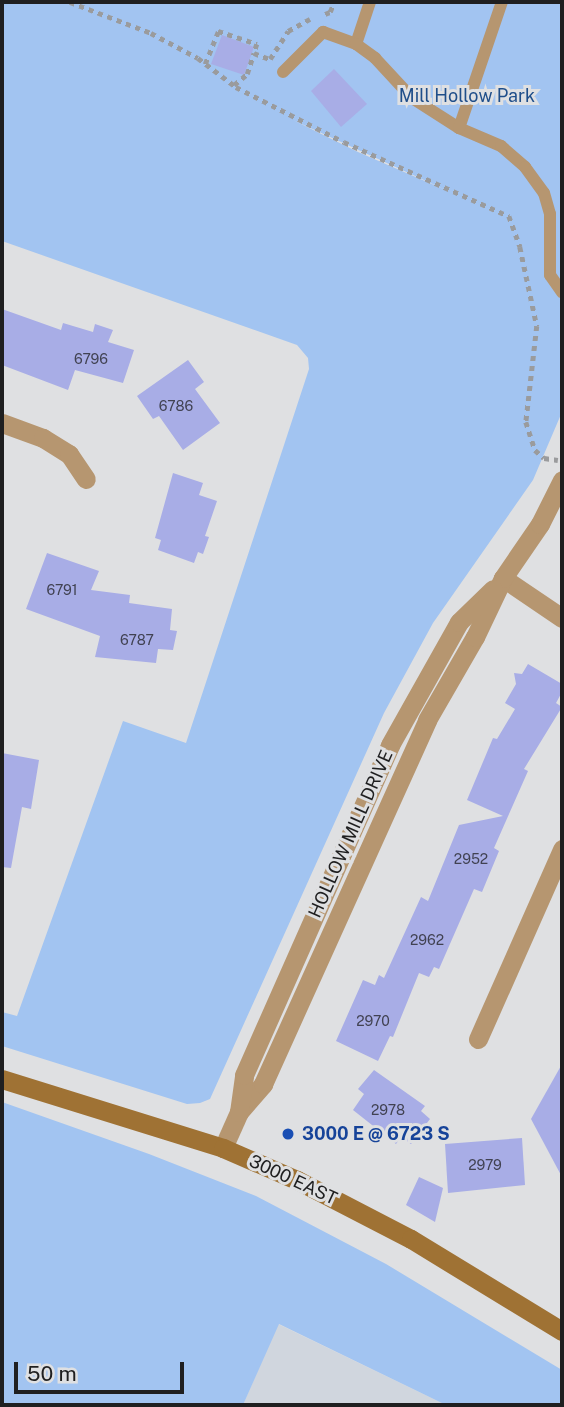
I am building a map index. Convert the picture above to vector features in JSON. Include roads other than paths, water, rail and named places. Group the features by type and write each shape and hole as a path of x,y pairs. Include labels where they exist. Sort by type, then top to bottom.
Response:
{"main road":[{"name":"3000 EAST","path":"2,1079 223,1148 356,1209 562,1331"}],"street":[{"path":"2,423 43,438 69,454 86,479"},
{"name":"HOLLOW MILL DRIVE","path":"223,1148 239,1112 263,1084 411,754 503,578 540,524 562,481"},
{"path":"503,578 562,618"},
{"path":"478,1039 562,849"}],"lane":[{"path":"356,44 370,2"},
{"path":"459,128 502,2"},
{"path":"283,72 323,32 356,44 375,58 412,98 459,128 501,146 526,167 544,193 550,214 550,275 562,292"}],"place":[{"name":"3000 E @ 6723 S","path":"288,1134"}],"park label":[{"name":"Mill Hollow Park","path":"467,96"}]}
